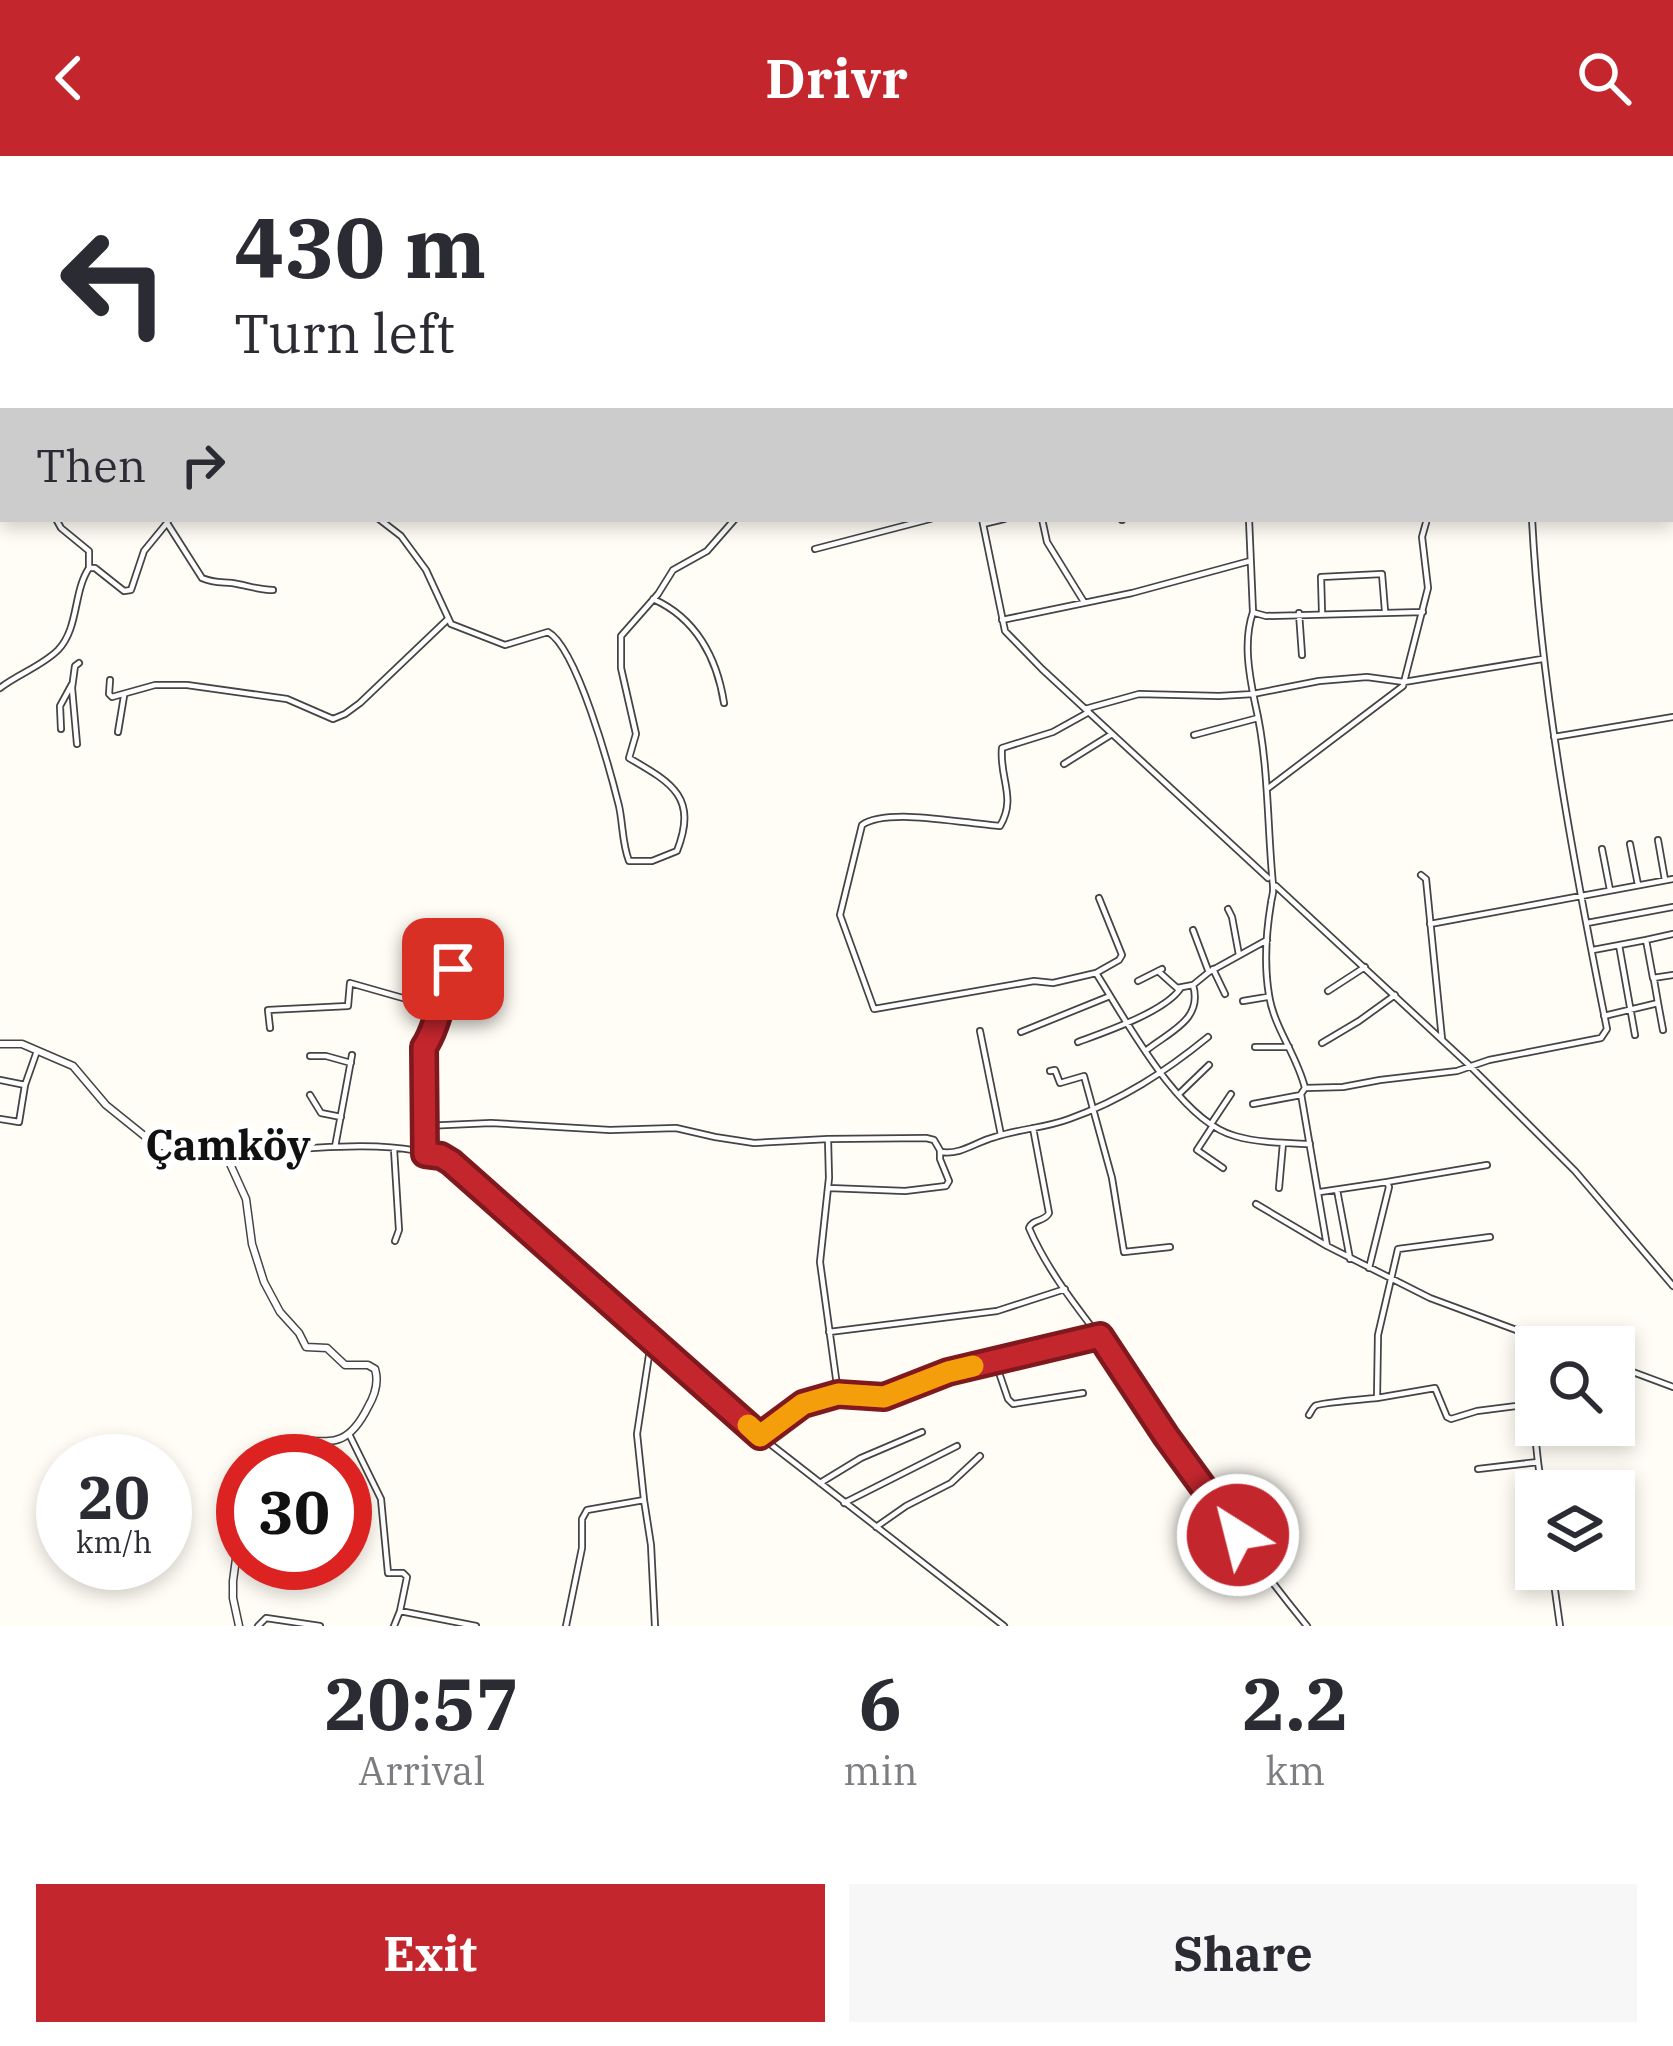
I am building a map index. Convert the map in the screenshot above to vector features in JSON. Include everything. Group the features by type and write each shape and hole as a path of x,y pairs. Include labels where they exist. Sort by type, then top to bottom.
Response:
{"street":[{"path":"0,688 57,651 70,630 82,578 89,568 89,551 58,522"},
{"path":"89,568 128,592 135,584 144,550 167,522"},
{"path":"169,522 202,578 273,590"},
{"path":"383,522 426,570 448,619 464,630 505,645 548,632 557,637 583,689 620,809 629,861 652,861 677,851 683,835 683,801 656,774 628,758 636,734 621,668 621,637 673,570 707,551 732,522"},
{"path":"815,549 918,522"},
{"path":"983,522 1002,620 1013,640 1469,1065 1575,1172 1673,1286"},
{"path":"1043,522 1047,542 1084,602"},
{"path":"1249,522 1253,612 1248,626 1272,882 1269,997 1303,1091 1327,1246"},
{"path":"1266,790 1403,686 1428,588 1422,537 1426,522"},
{"path":"1253,1104 1303,1091 1457,1071 1601,1039 1607,1029 1553,738 1532,522"},
{"path":"1002,620 1250,561"},
{"path":"1322,613 1321,578 1382,574 1385,611"},
{"path":"653,598 674,608 700,638 718,670 724,703"},
{"path":"1253,612 1266,616 1423,612"},
{"path":"1299,613 1302,656"},
{"path":"110,680 110,696 161,685 187,685 286,699 336,718 375,689 448,619"},
{"path":"1099,898 1122,955 1096,974 874,1010 840,915 862,825 873,818 890,818 1000,826 1008,812 1003,748 1053,732 1087,711 1139,694 1253,694 1319,680 1378,677 1404,682 1544,658"},
{"path":"77,743 72,683 80,663"},
{"path":"61,729 60,706 72,683"},
{"path":"118,732 124,694"},
{"path":"1553,738 1673,717"},
{"path":"1194,735 1258,718"},
{"path":"1064,764 1112,734"},
{"path":"1430,924 1671,880 1658,840"},
{"path":"1630,844 1638,885"},
{"path":"1602,849 1610,890"},
{"path":"1421,875 1426,879 1442,1040"},
{"path":"1587,923 1673,907"},
{"path":"1228,909 1239,955"},
{"path":"1193,930 1225,994"},
{"path":"1592,950 1673,934"},
{"path":"1078,1042 1127,1023 1268,940"},
{"path":"1646,940 1663,1030"},
{"path":"1618,945 1635,1035"},
{"path":"1328,991 1365,967"},
{"path":"425,1154 424,1047 453,969"},
{"path":"1138,981 1160,970 1180,988"},
{"path":"1096,974 1161,1075 1202,1119 1232,1136 1310,1144"},
{"path":"1654,978 1673,975"},
{"path":"270,1028 268,1010 348,1006 350,983 438,1008"},
{"path":"1145,1051 1192,1015 1197,998 1193,986"},
{"path":"1322,1043 1395,995"},
{"path":"1022,1032 1110,996"},
{"path":"1243,1001 1269,997"},
{"path":"1604,1016 1658,1003"},
{"path":"980,1031 1000,1135"},
{"path":"940,1151 965,1151 1000,1135 1093,1109 1161,1075 1208,1037"},
{"path":"0,1044 22,1044 73,1066 106,1105 146,1138 172,1149 226,1155 335,1147 441,1156 760,1436 1004,1626"},
{"path":"1255,1047 1289,1047"},
{"path":"0,1119 19,1122 37,1051"},
{"path":"310,1056 351,1059 335,1147"},
{"path":"1179,1094 1209,1065"},
{"path":"1050,1071 1055,1070 1060,1083 1084,1076 1112,1178 1124,1252 1170,1247"},
{"path":"0,1080 26,1085"},
{"path":"1223,1168 1197,1150 1231,1094"},
{"path":"310,1095 322,1114 341,1118"},
{"path":"424,1126 676,1128 754,1142 926,1138 934,1140 950,1181 946,1186 905,1191 827,1188"},
{"path":"1033,1128 1049,1213 1029,1228 1045,1261 1166,1436 1307,1626"},
{"path":"828,1138 820,1262 838,1394"},
{"path":"1279,1188 1283,1143"},
{"path":"394,1149 399,1230 395,1240"},
{"path":"226,1155 246,1199 258,1267 280,1312 306,1347 327,1348 346,1364 368,1365 378,1374 373,1399 349,1434"},
{"path":"1318,1193 1487,1165"},
{"path":"1370,1268 1388,1182"},
{"path":"1336,1190 1350,1258"},
{"path":"1256,1204 1389,1279 1515,1331"},
{"path":"1377,1398 1378,1335 1400,1247 1490,1237"},
{"path":"829,1332 997,1311 1065,1289"},
{"path":"760,1436 803,1404 838,1394 884,1397 948,1372 1100,1336"},
{"path":"652,1342 637,1433 655,1626"},
{"path":"995,1361 1013,1404 1083,1393"},
{"path":"1635,1373 1673,1387"},
{"path":"1310,1415 1322,1403 1343,1404 1435,1388 1450,1418 1515,1406"},
{"path":"820,1484 861,1458 922,1432"},
{"path":"844,1503 957,1446"},
{"path":"1536,1446 1539,1470"},
{"path":"876,1528 906,1506 947,1486 980,1456"},
{"path":"1478,1469 1538,1462"},
{"path":"372,1481 381,1499 388,1573 407,1577 394,1626"},
{"path":"566,1626 586,1510 644,1500"},
{"path":"233,1590 239,1626"},
{"path":"1555,1590 1560,1626"},
{"path":"400,1611 476,1626"},
{"path":"258,1626 266,1618 320,1626"}],"slow traffic":[{"path":"748,1425 760,1436 803,1404 838,1394 884,1397 973,1366"}],"district":[{"name":"Çamköy","path":"228,1145"}],"route":[{"path":"453,969 424,1047 425,1154 451,1162 760,1436 803,1404 838,1394 884,1397 948,1372 1100,1336 1238,1535"}]}
